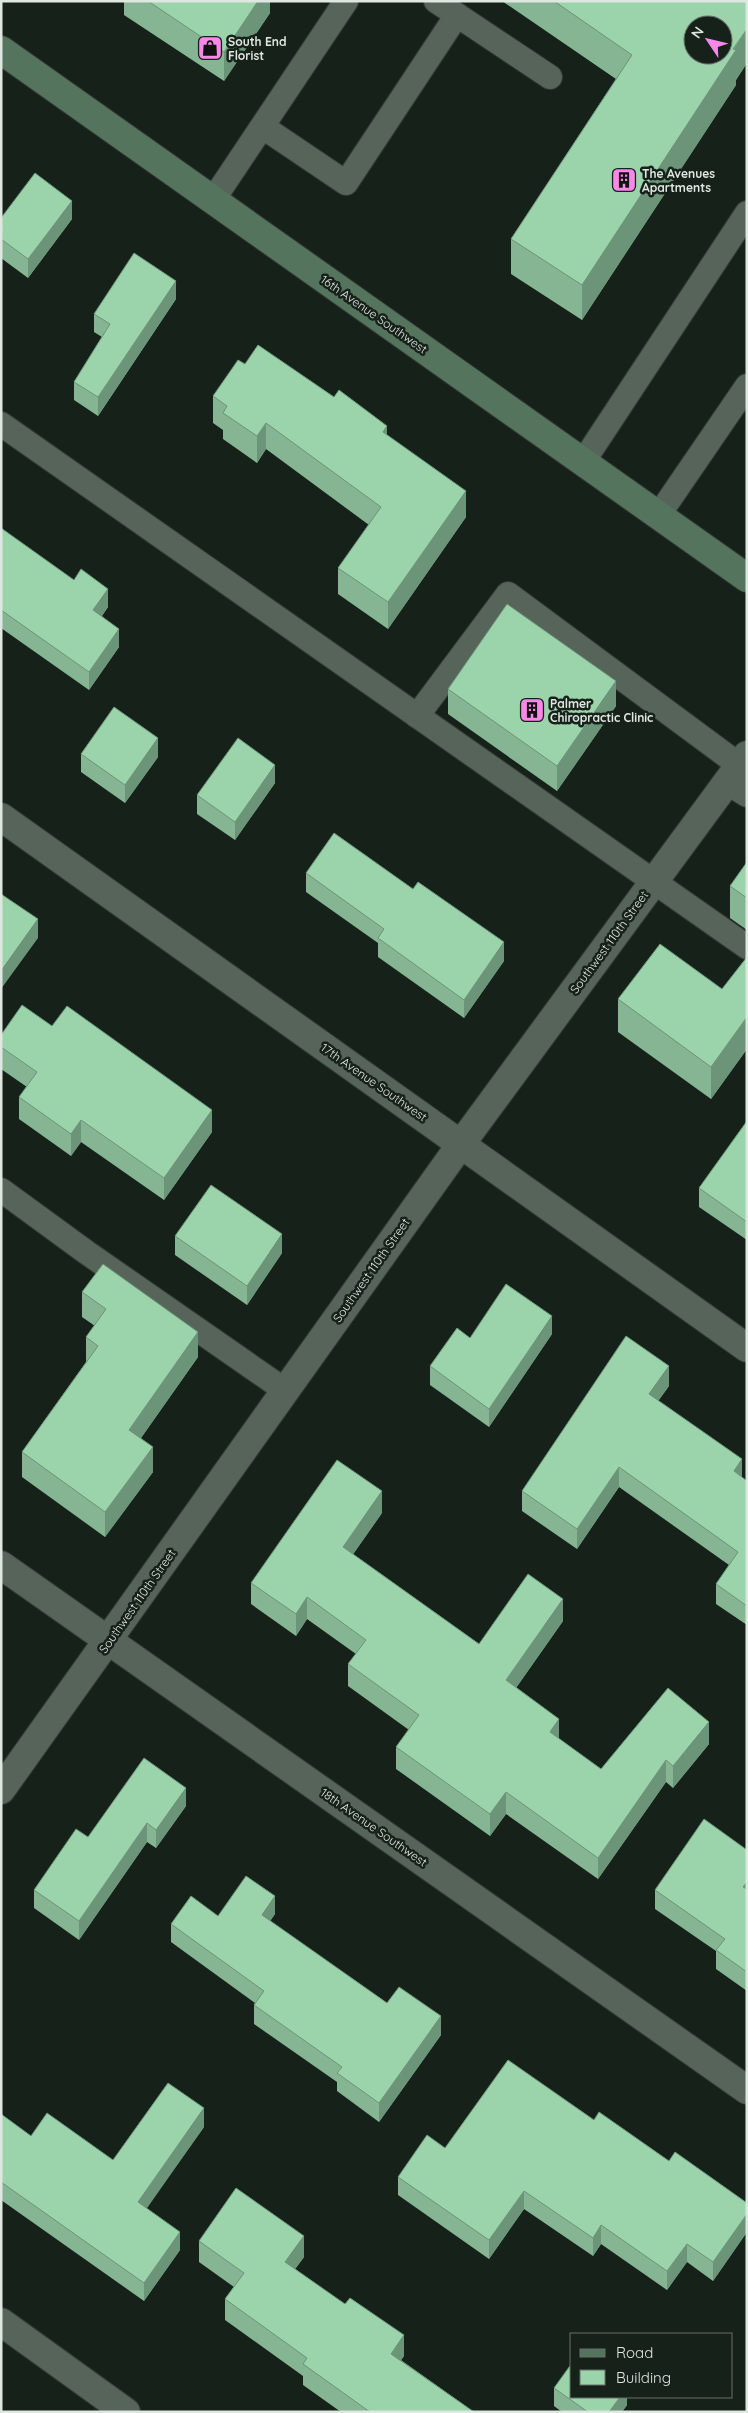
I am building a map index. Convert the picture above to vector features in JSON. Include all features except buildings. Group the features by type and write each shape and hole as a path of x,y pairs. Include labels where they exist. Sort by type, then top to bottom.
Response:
{"main road":[{"name":"16th Avenue Southwest","path":"1,50 747,578"}],"street":[{"name":"Southwest 110th Street","path":"1,1790 461,1144 653,882 740,774"},
{"name":"17th Avenue Southwest","path":"1,817 747,1348"},
{"name":"18th Avenue Southwest","path":"1,1565 747,2090"},
{"path":"1,2322 126,2412"}],"lane":[{"path":"213,200 346,1"},
{"path":"436,1 550,77"},
{"path":"262,127 346,183 457,15"},
{"path":"583,462 747,213"},
{"path":"658,516 747,386"},
{"path":"1,424 747,947"},
{"path":"417,716 508,594 740,774"},
{"path":"1,1190 86,1252 286,1391"}],"place":[{"name":"South End Florist","path":"210,48"},
{"name":"The Avenues Apartments","path":"624,180"},
{"name":"Palmer Chiropractic Clinic","path":"532,710"}]}
